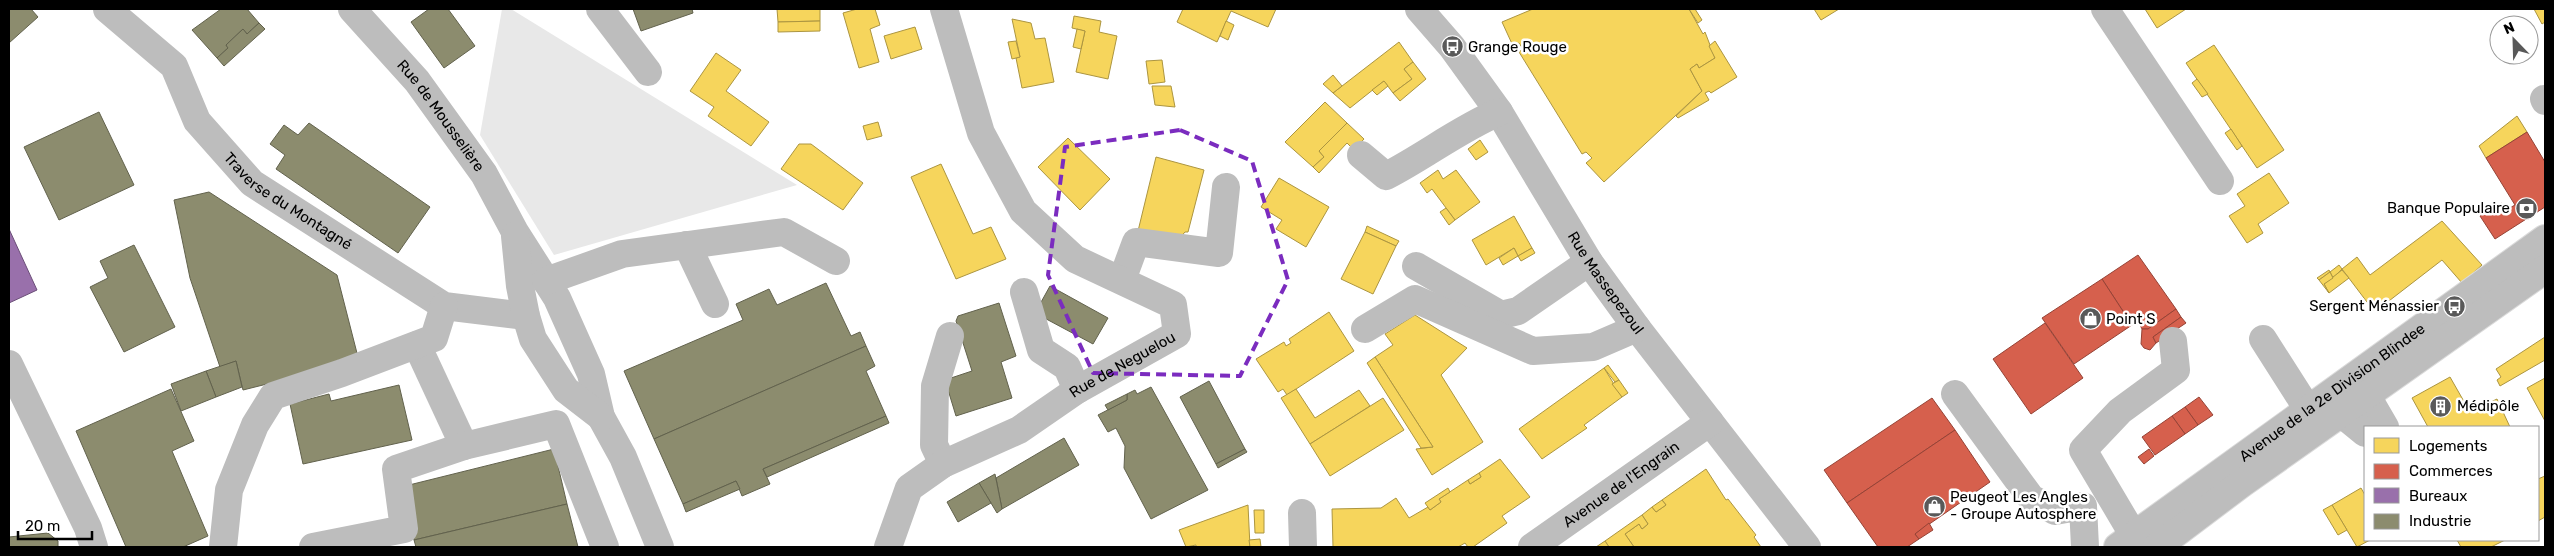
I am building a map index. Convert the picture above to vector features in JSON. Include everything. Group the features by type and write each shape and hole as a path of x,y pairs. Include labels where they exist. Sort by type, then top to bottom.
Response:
{"street":[{"name":"Traverse du Montagné","path":"107,9 174,66 197,122 252,183 444,306 526,316"},
{"name":"Rue de Mousselière","path":"352,9 428,97 484,174 515,232 557,298 591,374 601,417 623,457 660,547"},
{"path":"600,9 648,72"},
{"name":"Rue de Neguelou","path":"888,547 909,488 943,464 1019,430 1077,390 1177,334 1173,305 1075,259 1023,211 981,133 944,9"},
{"name":"Rue Massepezoul","path":"1419,9 1452,47 1499,112 1589,262 1637,328 1807,547"},
{"path":"2105,9 2220,181"},
{"path":"1361,155 1386,176 1413,162 1472,124 1499,112"},
{"path":"1122,280 1136,242 1219,253 1226,187"},
{"name":"Rue de Mousselière","path":"515,232 526,316 534,339 566,390 601,417"},
{"path":"546,281 622,254 784,232 836,261"},
{"name":"Avenue de la 2e Division Blindee","path":"2152,543 2309,411 2545,239"},
{"path":"687,245 715,304"},
{"path":"1416,266 1501,315 1518,311 1589,262"},
{"name":"Avenue de la 2e Division Blindee","path":"2152,543 2342,415 2545,269"},
{"path":"1024,292 1041,350 1066,367 1077,390"},
{"path":"1365,329 1415,300 1533,351 1593,347 1637,328"},
{"path":"223,547 229,490 255,425 273,396 434,338 444,306"},
{"path":"943,464 934,445 935,386 950,336"},
{"path":"2263,339 2309,411"},
{"path":"2152,543 2107,493 2083,450 2120,411 2176,370 2172,341"},
{"path":"417,344 464,446"},
{"path":"9,364 88,528 94,547"},
{"path":"566,390 556,424 604,547"},
{"path":"1955,394 2031,498 2054,511 2083,506 2107,493"},
{"path":"2367,396 2384,426"},
{"path":"2342,415 2364,432"},
{"name":"Avenue de l'Engrain","path":"1532,547 1710,422"},
{"path":"314,547 404,529 396,469 464,446 556,424"},
{"path":"2083,506 2085,547"},
{"path":"1302,512 1303,547"}],"highlighted area":[{"path":"1180,130 1252,161 1288,280 1240,376 1093,373 1048,275 1065,147"}],"shaded area":[{"path":"502,9 511,9 797,185 554,255 480,135"}],"building: Logements":[{"path":"777,9 820,9 820,21 778,22"},
{"path":"857,9 875,9 880,25 870,29 879,62 859,68 843,13"},
{"path":"1183,9 1276,9 1268,27 1231,11 1217,42 1177,22"},
{"path":"1533,9 1689,9 1703,34 1705,32 1715,58 1699,68 1697,64 1690,69 1702,91 1604,182 1586,163 1592,158 1586,152 1582,154 1519,52 1523,49 1519,43 1513,46 1502,22"},
{"path":"1689,9 1695,9 1702,20 1698,23"},
{"path":"1814,9 1839,9 1821,20"},
{"path":"2145,9 2186,9 2157,28"},
{"path":"2534,9 2545,9 2545,22 2542,24 2539,15"},
{"path":"1074,16 1101,21 1099,32 1117,36 1108,79 1076,72 1085,31 1072,28"},
{"path":"1012,19 1031,23 1035,39 1045,38 1054,82 1022,88 1016,58 1020,57"},
{"path":"820,21 820,31 778,32 778,22"},
{"path":"1226,21 1234,25 1228,40 1220,36"},
{"path":"915,27 922,49 891,59 884,36"},
{"path":"1077,29 1085,31 1081,49 1073,47"},
{"path":"1016,41 1020,57 1012,59 1008,42"},
{"path":"1715,41 1737,77 1711,93 1709,91 1705,93 1709,100 1678,118 1676,116 1702,91 1690,69 1697,64 1699,68 1715,58 1709,46"},
{"path":"1399,42 1413,62 1404,69 1412,79 1393,93 1384,81 1350,108 1333,93"},
{"path":"2214,45 2284,150 2257,168 2186,63"},
{"path":"716,53 741,70 726,91 769,122 751,146 708,116 714,107 690,91"},
{"path":"1162,60 1165,82 1149,84 1146,61"},
{"path":"1413,62 1426,79 1400,101 1393,93 1412,79 1404,69"},
{"path":"1333,75 1342,86 1333,93 1323,84"},
{"path":"2197,79 2208,94 2202,97 2192,83"},
{"path":"1384,81 1388,86 1377,95 1372,90"},
{"path":"1152,86 1171,86 1175,107 1155,105"},
{"path":"1325,102 1347,123 1319,151 1324,157 1313,167 1285,142"},
{"path":"2517,116 2527,132 2486,158 2479,146"},
{"path":"878,122 882,136 867,140 863,126"},
{"path":"1347,123 1364,139 1354,150 1347,143 1319,173 1313,167 1324,157 1319,151"},
{"path":"2231,129 2242,146 2237,150 2225,133"},
{"path":"1068,138 1110,179 1080,210 1038,167"},
{"path":"1480,140 1488,152 1476,160 1468,149"},
{"path":"799,144 811,144 863,183 843,210 781,169"},
{"path":"1156,157 1204,170 1188,232 1185,232 1177,241 1138,231"},
{"path":"941,164 973,234 991,227 1006,259 956,279 911,177"},
{"path":"1438,170 1443,179 1456,170 1480,202 1455,220 1432,189 1427,193 1420,183"},
{"path":"2269,173 2289,203 2258,224 2263,233 2247,243 2229,216 2245,206 2237,194"},
{"path":"1279,178 1329,207 1306,247 1276,229 1282,220 1261,207"},
{"path":"1446,208 1455,220 1449,225 1440,212"},
{"path":"1514,216 1532,248 1518,256 1514,248 1486,265 1472,240"},
{"path":"2442,221 2482,265 2462,283 2442,260 2385,304 2373,310 2342,269 2357,257 2370,275"},
{"path":"1367,226 1399,241 1396,246 1365,232"},
{"path":"1365,232 1396,246 1373,294 1341,279"},
{"path":"1514,248 1518,256 1503,265 1499,258"},
{"path":"1532,248 1535,253 1521,261 1518,256"},
{"path":"2339,265 2342,269 2333,278 2330,272"},
{"path":"2329,270 2330,272 2319,280 2317,278"},
{"path":"2342,270 2349,278 2329,293 2324,284"},
{"path":"2330,272 2333,278 2324,284 2329,293 2319,280"},
{"path":"1329,312 1354,351 1287,395 1283,389 1278,392 1256,359 1284,342 1286,346 1291,343 1289,339"},
{"path":"1415,315 1467,348 1441,375 1483,442 1432,475 1416,449 1433,447 1375,357 1393,345 1385,334"},
{"path":"2545,337 2545,360 2500,386 2497,380 2501,377 2496,369"},
{"path":"1375,357 1433,447 1421,448 1367,363"},
{"path":"1608,365 1619,380 1615,382 1604,368"},
{"path":"1604,368 1622,397 1584,425 1587,428 1542,459 1519,429"},
{"name":"Médipôle","path":"2450,377 2470,412 2497,399 2510,426 2427,426 2412,398"},
{"path":"2545,378 2545,421 2527,388"},
{"path":"1619,380 1628,393 1622,397 1612,384"},
{"path":"1296,389 1315,418 1359,390 1370,406 1310,444 1281,398"},
{"path":"1383,398 1404,430 1330,476 1310,444"},
{"path":"1500,459 1530,497 1502,516 1507,523 1473,547 1468,547 1465,543 1458,547 1333,547 1332,509 1381,508 1396,498 1409,518 1428,507 1430,510 1441,502 1439,499 1468,480 1470,484 1481,477 1479,473"},
{"path":"1706,469 1726,500 1728,499 1756,535 1754,537 1761,547 1634,547 1625,534 1639,524 1642,529 1648,524 1642,515 1652,507 1656,512 1666,505 1662,500"},
{"path":"1479,473 1481,477 1470,484 1468,480"},
{"path":"2545,476 2545,517 2539,520 2539,479"},
{"path":"1448,488 1450,492 1439,499 1441,502 1430,510 1425,503"},
{"path":"2361,488 2364,493 2364,541 2368,541 2357,547 2332,505"},
{"path":"1662,500 1666,505 1656,512 1652,507"},
{"path":"1248,505 1250,547 1196,547 1196,545 1186,547 1179,530"},
{"path":"2332,505 2347,530 2338,535 2323,510"},
{"path":"1254,510 1264,510 1264,533 1255,533"},
{"path":"1642,515 1648,524 1642,529 1639,524 1625,534 1634,547 1609,547 1605,541"},
{"path":"1260,539 1261,547 1250,547 1249,540"},
{"path":"1605,541 1609,547 1596,547"},
{"path":"2458,541 2503,541 2491,547 2461,547"}],"building: Commerces":[{"path":"2527,132 2545,162 2545,207 2495,239 2480,216 2502,203 2506,210 2515,205 2486,158"},
{"path":"2138,255 2176,309 2148,329 2142,329 2138,321 2132,325 2102,279"},
{"path":"2102,279 2132,325 2074,364 2042,318"},
{"path":"2176,309 2181,317 2153,337 2156,343 2150,350 2144,348 2141,344 2142,329 2148,329"},
{"path":"2181,317 2186,323 2156,343 2153,337"},
{"path":"2045,323 2083,378 2031,414 1993,359"},
{"path":"2199,397 2213,415 2198,425 2185,407"},
{"path":"1932,398 1955,430 1847,503 1824,470"},
{"path":"2185,407 2198,425 2185,434 2172,416"},
{"path":"2172,416 2185,434 2155,455 2142,437"},
{"path":"1955,430 1990,482 1915,534 1919,539 1907,547 1878,547 1847,503"},
{"path":"2149,449 2154,456 2144,464 2138,457"},
{"path":"1929,523 1933,530 1919,539 1915,534"}],"building: Bureaux":[{"path":"9,229 37,290 9,303"}],"building: Industrie":[{"path":"9,9 31,9 38,17 9,43"},
{"path":"221,9 247,9 259,23 247,34 243,29 226,45 228,48 217,58 192,30"},
{"path":"429,9 448,9 475,46 444,68 411,22"},
{"path":"633,9 692,9 693,13 641,31"},
{"path":"259,23 265,29 224,66 217,58 228,48 226,45 243,29 247,34"},
{"path":"99,112 134,185 59,220 24,147"},
{"path":"309,123 430,207 398,253 276,169 285,155 270,144 284,125 298,135"},
{"path":"209,192 337,275 359,361 243,390 236,361 220,367 190,278 174,200"},
{"path":"134,245 175,327 124,352 90,287 108,278 100,261"},
{"path":"826,283 851,336 860,332 866,346 654,439 624,371 743,320 736,304 769,289 777,305"},
{"path":"1050,286 1108,318 1093,344 1035,313"},
{"path":"999,303 1016,356 1001,362 1012,398 956,416 945,380 972,371 956,321 958,316"},
{"path":"866,346 875,366 866,371 886,416 763,469 770,484 742,496 736,481 683,504 654,439"},
{"path":"236,361 242,387 216,397 206,371"},
{"path":"206,371 216,397 181,411 171,384"},
{"path":"1209,381 1245,449 1216,464 1180,397"},
{"path":"399,385 412,440 303,464 290,404 329,394 331,401"},
{"path":"1151,387 1208,490 1151,519 1124,468 1125,446 1116,428 1108,432 1098,415 1127,400 1127,394 1135,390 1137,394"},
{"path":"171,389 194,441 172,451 208,536 183,547 126,547 76,431"},
{"path":"1127,394 1127,400 1108,410 1105,405"},
{"path":"886,416 889,423 767,477 763,469"},
{"path":"1064,438 1079,465 1002,509 996,478"},
{"path":"554,449 567,504 414,540 401,487"},
{"path":"1245,449 1247,452 1218,468 1216,464"},
{"path":"995,474 1002,509 997,513 979,483"},
{"path":"736,481 740,489 686,512 683,504"},
{"path":"979,483 991,503 958,522 947,502"},
{"path":"567,504 578,547 416,547 414,540"},
{"path":"48,533 58,541 58,547 9,547 9,537"}],"place":[{"name":"Grange Rouge","path":"1452,47"},
{"name":"Banque Populaire","path":"2526,208"},
{"name":"Sergent Ménassier","path":"2455,306"},
{"name":"Point S","path":"2090,319"},
{"name":"Médipôle","path":"2441,406"},
{"name":"Peugeot Les Angles - Groupe Autosphere","path":"1934,506"}]}
